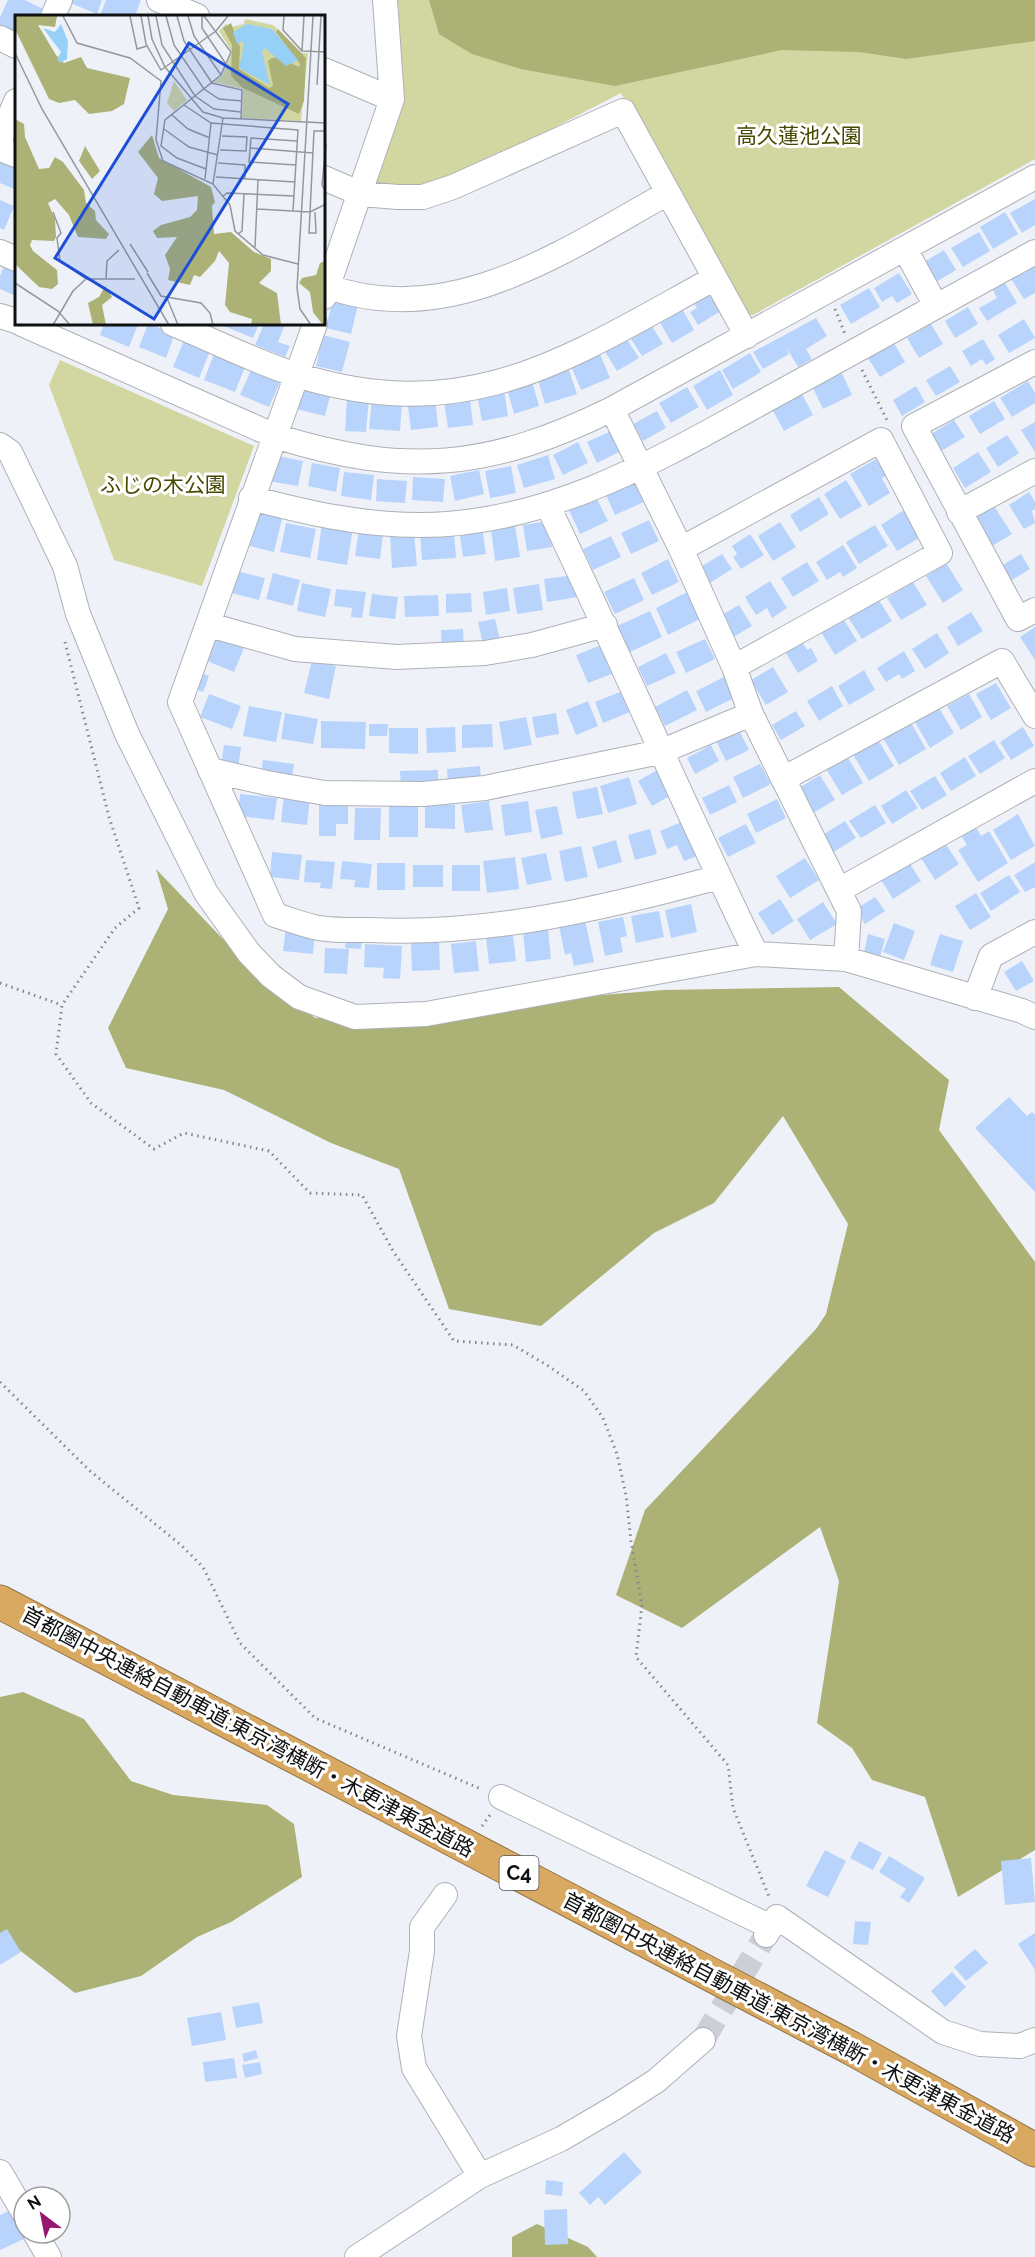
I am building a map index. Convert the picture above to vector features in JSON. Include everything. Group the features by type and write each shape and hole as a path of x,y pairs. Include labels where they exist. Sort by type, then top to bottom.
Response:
{"highway":[{"name":"首都圏中央連絡自動車道;東京湾横断・木更津東金道路","path":"0,1602 852,2048 1035,2150"}],"street":[{"path":"53,15 60,0"},
{"path":"159,0 196,15"},
{"path":"326,286 361,194 392,99 385,0"},
{"path":"0,38 15,46"},
{"path":"326,71 392,99"},
{"path":"0,140 15,103"},
{"path":"326,179 361,194 398,198 423,196 453,187 623,111 747,336"},
{"path":"0,148 15,155"},
{"path":"27,326 275,436 339,455 428,462 473,459 519,448 559,434 612,409 1035,177"},
{"path":"326,289 380,298 453,294 486,286 521,273 668,193"},
{"path":"904,249 936,306"},
{"path":"0,252 15,259"},
{"path":"251,498 324,518 422,525 475,520 548,506 640,469 1035,252"},
{"path":"178,326 298,376 357,390 406,394 449,393 499,384 547,367 715,278"},
{"path":"0,316 15,321"},
{"path":"314,326 180,702 275,915 316,928 399,932 528,921 608,907 719,878"},
{"path":"1035,362 914,426 1018,619 1035,610"},
{"path":"612,409 681,549 734,667 752,714 849,911 846,959"},
{"path":"681,549 881,440 940,553 734,667"},
{"path":"0,446 10,452 66,566 78,614 127,734 206,893 249,953 271,976 299,997 355,1017 426,1014 756,954 846,959 1022,1011 1035,1017"},
{"path":"959,512 1035,471"},
{"path":"548,506 605,625 660,752 756,954"},
{"path":"209,625 295,649 397,657 485,653 532,645 605,625"},
{"path":"783,779 1002,661 1035,716"},
{"path":"210,770 325,793 423,794 485,788 660,752 752,714"},
{"path":"838,890 1035,781"},
{"path":"975,998 992,956 1035,932"},
{"path":"501,1797 772,1926 943,2032 981,2044 1020,2046 1035,2040"},
{"path":"445,1895 422,1927 422,1951 408,2036 414,2068 480,2176"},
{"path":"357,2257 480,2176 561,2139 614,2108 656,2081 703,2040"},
{"path":"0,2172 12,2192"}],"path":[{"path":"65,632 65,643 109,817 139,908 115,928 62,1005 56,1054 91,1103 154,1149 184,1133 269,1151 310,1193 362,1195 393,1251 454,1341 513,1345 584,1391 603,1418 617,1454 626,1495 642,1605 636,1657 728,1765 733,1808 772,1926"},
{"path":"0,983 62,1005"},
{"path":"0,1382 13,1392 90,1471 181,1545 203,1567 240,1643 315,1718 501,1797 482,1826"}],"green space":[{"name":"高久蓮池公園","path":"398,0 1035,0 1035,159 753,315 743,314 621,93 447,183 393,190 374,184 403,98"},
{"path":"429,0 1035,0 1035,41 906,59 859,52 782,50 615,86 521,69 472,54 439,34"},
{"name":"ふじの木公園","path":"60,360 254,446 202,586 114,560 49,385"},
{"path":"156,869 239,956 315,1018 664,990 839,987 949,1080 939,1130 1035,1262 1035,1850 958,1897 925,1797 872,1780 852,1748 817,1723 839,1581 820,1527 682,1628 616,1595 645,1510 816,1329 826,1314 848,1224 783,1116 714,1203 654,1233 541,1326 449,1309 399,1169 331,1143 224,1090 126,1068 108,1028 168,909"},
{"path":"23,1692 84,1719 131,1781 173,1795 267,1805 294,1824 302,1877 231,1922 197,1937 141,1976 75,1993 0,1935 0,1697"},
{"path":"537,2224 588,2247 597,2257 512,2257 512,2237"}],"building":[{"path":"8,0 25,0 43,9 40,15 15,15 15,34 0,27 0,17"},
{"path":"63,0 102,0 97,14"},
{"path":"106,0 141,0 135,15 100,15"},
{"path":"0,156 15,163 15,190 0,183"},
{"path":"1035,199 1035,225 1022,233 1010,213"},
{"path":"0,200 14,206 4,230 0,228"},
{"path":"1005,212 1018,234 993,249 980,227"},
{"path":"979,232 990,251 963,267 951,248"},
{"path":"944,250 956,270 936,282 924,262"},
{"path":"1035,262 1035,293 1024,299 1010,277"},
{"path":"5,264 15,268 15,296 0,289 0,276"},
{"path":"899,273 912,294 897,303 892,296 882,302 874,288"},
{"path":"1005,283 1017,303 987,321 979,308 997,298 993,290"},
{"path":"869,288 880,307 851,324 840,305"},
{"path":"713,290 724,309 698,325 690,312 697,308 693,302"},
{"path":"334,295 359,301 351,334 326,328"},
{"path":"681,307 694,330 672,343 659,321"},
{"path":"968,307 978,324 955,338 945,321"},
{"path":"816,318 827,336 806,349 812,359 798,367 785,345 789,354 763,369 753,352"},
{"path":"1024,319 1035,338 1009,353 998,335"},
{"path":"650,323 663,344 642,356 629,336"},
{"path":"931,324 943,344 919,358 907,338"},
{"path":"103,326 137,326 129,347 100,335"},
{"path":"147,326 175,333 166,358 139,347"},
{"path":"224,326 258,326 253,338"},
{"path":"263,326 284,326 278,342 290,346 285,357 255,345"},
{"path":"323,335 350,342 342,372 316,366"},
{"path":"185,338 211,349 199,378 173,367"},
{"path":"626,338 639,358 617,371 604,350"},
{"path":"983,339 995,359 986,365 982,359 971,366 962,351"},
{"path":"894,343 905,362 880,377 868,358"},
{"path":"750,353 761,372 733,389 722,370"},
{"path":"214,354 245,367 235,392 204,380"},
{"path":"600,354 610,378 581,390 571,366"},
{"path":"950,366 960,382 936,396 926,380"},
{"path":"840,369 852,395 823,409 811,384"},
{"path":"251,370 280,382 269,407 240,395"},
{"path":"569,370 577,394 545,404 538,380"},
{"path":"720,370 733,395 707,410 693,386"},
{"path":"299,381 332,389 325,416 292,408"},
{"path":"532,381 539,406 514,414 507,389"},
{"path":"1028,381 1035,393 1035,403 1012,417 1000,398"},
{"path":"916,386 925,402 902,416 893,400"},
{"path":"687,387 699,407 671,423 659,403"},
{"path":"504,390 508,416 482,421 477,395"},
{"path":"802,394 813,415 784,431 772,409"},
{"path":"435,397 438,427 411,430 407,400"},
{"path":"470,397 473,425 448,428 444,401"},
{"path":"347,398 369,399 366,432 345,431"},
{"path":"372,400 402,403 400,431 369,429"},
{"path":"994,401 1005,419 980,434 969,416"},
{"path":"657,411 666,428 643,441 633,424"},
{"path":"954,420 965,437 941,451 931,434"},
{"path":"1035,422 1035,452 1021,430"},
{"path":"611,431 621,451 597,463 587,442"},
{"path":"1007,435 1019,453 998,467 986,448"},
{"path":"578,442 588,463 563,475 553,455"},
{"path":"978,452 991,472 965,488 953,468"},
{"path":"273,455 303,461 298,486 268,481"},
{"path":"548,455 555,479 524,488 517,465"},
{"path":"876,459 886,476 882,478 890,493 869,506 850,474"},
{"path":"312,463 340,468 336,492 308,486"},
{"path":"511,466 516,493 490,498 485,471"},
{"path":"479,470 484,494 455,501 450,476"},
{"path":"344,472 374,475 371,500 341,496"},
{"path":"413,477 445,479 443,502 412,500"},
{"path":"632,478 644,502 615,515 604,491"},
{"path":"377,479 407,481 405,503 376,501"},
{"path":"846,480 862,506 840,519 824,494"},
{"path":"1029,492 1035,502 1035,509 1032,511 1035,523 1024,529 1009,505"},
{"path":"595,495 608,521 580,534 568,508"},
{"path":"819,497 829,514 800,532 790,515"},
{"path":"994,506 1012,534 987,549 970,522"},
{"path":"256,508 283,515 274,552 246,545"},
{"path":"904,510 921,537 897,551 881,525"},
{"path":"649,520 659,541 631,554 621,533"},
{"path":"548,521 552,547 527,551 523,525"},
{"path":"780,522 796,547 773,561 758,536"},
{"path":"286,523 316,529 310,558 280,552"},
{"path":"322,523 353,528 347,565 317,560"},
{"path":"515,525 520,557 495,561 491,529"},
{"path":"875,525 888,546 859,564 846,542"},
{"path":"482,527 486,554 463,557 459,530"},
{"path":"359,530 383,533 380,559 355,556"},
{"path":"414,532 417,566 392,568 390,534"},
{"path":"454,532 456,558 422,560 420,534"},
{"path":"750,534 764,555 741,569 733,557 737,554 732,546"},
{"path":"611,536 621,557 593,570 583,549"},
{"path":"843,545 857,568 843,577 840,572 827,580 816,562"},
{"path":"722,554 732,569 705,586 695,570"},
{"path":"1021,554 1030,569 1007,583 998,568"},
{"path":"668,559 679,582 652,595 641,573"},
{"path":"807,562 819,581 793,597 781,578"},
{"path":"946,563 963,590 943,603 926,576"},
{"path":"237,571 265,578 259,600 231,593"},
{"path":"273,573 300,580 293,606 266,599"},
{"path":"574,575 578,597 547,602 544,579"},
{"path":"634,578 644,600 615,614 604,592"},
{"path":"770,581 787,608 772,618 767,608 756,615 745,597"},
{"path":"913,582 927,605 901,620 887,598"},
{"path":"302,583 331,589 325,617 297,611"},
{"path":"539,584 543,610 517,614 513,588"},
{"path":"507,588 510,611 486,615 483,592"},
{"path":"336,589 366,592 362,618 351,617 352,608 334,606"},
{"path":"687,592 700,619 668,635 656,608"},
{"path":"471,593 472,612 446,613 446,594"},
{"path":"372,594 398,597 395,619 369,616"},
{"path":"438,595 439,616 405,617 404,596"},
{"path":"877,597 892,621 862,639 847,616"},
{"path":"739,605 752,626 730,639 717,618"},
{"path":"650,611 662,637 630,652 617,626"},
{"path":"971,612 983,631 958,646 947,627"},
{"path":"843,618 857,641 835,655 821,632"},
{"path":"495,619 500,640 483,644 478,622"},
{"path":"1035,627 1035,660 1020,637"},
{"path":"463,629 464,650 442,652 441,630"},
{"path":"937,633 949,653 925,669 912,649"},
{"path":"212,636 244,648 234,672 202,659"},
{"path":"705,639 715,659 686,673 676,652"},
{"path":"801,640 807,650 811,648 818,661 798,673 784,650"},
{"path":"606,643 617,672 588,683 576,655"},
{"path":"904,651 915,671 902,679 899,674 886,682 877,668"},
{"path":"666,653 676,673 647,686 638,667"},
{"path":"312,661 336,666 329,699 304,693"},
{"path":"773,667 788,692 766,705 751,680"},
{"path":"864,670 875,690 849,705 838,686"},
{"path":"196,671 209,676 203,692 190,687"},
{"path":"726,676 736,697 706,712 696,691"},
{"path":"996,683 1011,708 991,720 976,694"},
{"path":"832,686 843,706 819,721 807,701"},
{"path":"627,689 635,710 603,723 595,702"},
{"path":"687,690 697,710 665,726 655,707"},
{"path":"209,694 241,706 232,729 200,717"},
{"path":"969,694 982,717 961,730 947,706"},
{"path":"588,701 598,726 576,735 566,710"},
{"path":"249,706 282,712 276,742 243,736"},
{"path":"939,708 954,733 930,748 915,722"},
{"path":"796,711 805,726 781,740 772,725"},
{"path":"285,713 318,719 313,744 281,739"},
{"path":"556,713 559,734 536,738 532,717"},
{"path":"526,717 532,745 504,750 499,722"},
{"path":"321,721 366,722 365,749 321,748"},
{"path":"910,721 926,749 899,765 883,738"},
{"path":"369,724 388,724 387,736 369,736"},
{"path":"492,724 493,747 462,748 462,725"},
{"path":"455,727 456,752 427,753 426,728"},
{"path":"1023,727 1034,746 1011,760 1000,742"},
{"path":"389,728 418,728 418,754 389,753"},
{"path":"739,730 749,750 726,761 716,741"},
{"path":"877,738 894,766 869,781 852,753"},
{"path":"994,740 1005,758 980,774 968,756"},
{"path":"224,745 241,747 238,768 221,766"},
{"path":"711,745 719,761 695,774 687,758"},
{"path":"847,756 863,783 842,795 826,769"},
{"path":"965,757 976,776 951,791 940,773"},
{"path":"263,760 294,764 292,778 261,774"},
{"path":"760,764 771,784 743,798 733,777"},
{"path":"480,766 481,781 448,785 447,769"},
{"path":"659,769 673,794 652,806 638,781"},
{"path":"438,770 438,786 401,787 400,771"},
{"path":"820,775 835,800 813,813 799,788"},
{"path":"935,776 947,795 922,810 910,791"},
{"path":"629,777 637,804 608,813 600,786"},
{"path":"729,785 737,802 710,815 702,798"},
{"path":"597,787 603,814 577,819 572,792"},
{"path":"906,790 918,808 892,824 881,806"},
{"path":"240,794 277,798 274,820 238,816"},
{"path":"284,794 310,797 307,825 281,822"},
{"path":"777,799 786,818 756,833 747,814"},
{"path":"319,801 348,801 348,824 336,824 336,836 319,836"},
{"path":"489,801 493,830 465,833 461,805"},
{"path":"528,801 532,832 505,836 501,805"},
{"path":"425,804 455,805 455,829 425,828"},
{"path":"875,805 886,823 861,838 849,821"},
{"path":"389,806 418,806 418,837 389,837"},
{"path":"557,806 563,834 541,839 535,810"},
{"path":"355,808 381,808 380,840 354,840"},
{"path":"1018,814 1035,846 1011,860 993,830"},
{"path":"686,820 700,855 684,861 677,845 667,849 660,831"},
{"path":"845,821 856,838 832,853 821,836"},
{"path":"746,824 756,843 728,857 718,838"},
{"path":"975,826 981,836 989,831 1008,863 978,882 958,850 967,845 960,834"},
{"path":"650,829 657,854 635,860 628,835"},
{"path":"616,840 622,862 598,869 592,847"},
{"path":"945,843 959,864 935,880 921,858"},
{"path":"581,846 588,877 565,882 559,851"},
{"path":"272,852 302,855 299,880 270,877"},
{"path":"546,853 552,880 527,885 521,858"},
{"path":"515,857 519,889 487,893 483,861"},
{"path":"805,858 819,880 790,898 776,876"},
{"path":"306,860 335,862 332,889 320,888 321,883 304,882"},
{"path":"342,861 372,864 369,888 354,887 355,880 340,879"},
{"path":"908,861 921,881 893,899 880,878"},
{"path":"1035,862 1035,887 1025,892 1014,875"},
{"path":"377,863 405,863 405,890 377,890"},
{"path":"413,865 443,865 443,887 413,887"},
{"path":"452,865 480,865 480,891 452,891"},
{"path":"1009,875 1020,892 991,911 980,893"},
{"path":"976,893 991,917 970,930 955,906"},
{"path":"875,897 885,911 865,924 856,909"},
{"path":"780,899 794,921 772,935 758,913"},
{"path":"823,902 837,924 810,940 797,919"},
{"path":"691,904 697,932 671,938 665,910"},
{"path":"659,911 664,937 636,943 631,916"},
{"path":"623,917 627,936 620,938 623,952 605,956 598,922"},
{"path":"585,920 594,962 574,966 571,953 565,955 559,926"},
{"path":"894,923 915,931 904,960 883,952"},
{"path":"286,927 315,931 313,954 283,951"},
{"path":"548,929 551,959 526,962 523,931"},
{"path":"868,934 885,939 880,957 864,953"},
{"path":"940,934 963,941 953,972 930,965"},
{"path":"513,935 516,961 489,964 486,938"},
{"path":"346,937 362,938 361,949 345,948"},
{"path":"476,941 479,971 454,973 451,944"},
{"path":"439,942 440,970 412,971 411,943"},
{"path":"365,944 402,946 400,979 383,978 384,968 364,967"},
{"path":"325,948 349,949 347,974 324,973"},
{"path":"1022,961 1034,981 1016,991 1004,972"},
{"path":"1009,1097 1027,1116 1032,1112 1035,1115 1035,1192 975,1128"},
{"path":"859,1841 882,1853 873,1870 850,1858"},
{"path":"825,1850 846,1861 828,1897 806,1886"},
{"path":"889,1856 925,1878 909,1903 900,1897 906,1889 879,1872"},
{"path":"1031,1858 1035,1902 1005,1905 1001,1861"},
{"path":"855,1921 871,1922 868,1945 853,1944"},
{"path":"7,1929 21,1952 0,1965 0,1933"},
{"path":"1035,1933 1035,1970 1018,1944"},
{"path":"975,1949 988,1963 966,1981 954,1967"},
{"path":"952,1972 966,1987 945,2007 931,1991"},
{"path":"259,2002 263,2023 236,2028 232,2007"},
{"path":"221,2012 226,2040 192,2046 187,2018"},
{"path":"256,2050 258,2058 244,2062 242,2054"},
{"path":"234,2058 237,2078 205,2082 203,2062"},
{"path":"260,2062 262,2074 245,2078 242,2065"},
{"path":"624,2152 642,2172 605,2205 598,2197 590,2205 579,2193"},
{"path":"546,2180 563,2182 562,2196 545,2194"},
{"path":"12,2209 12,2244 0,2250 0,2215"},
{"path":"567,2209 568,2244 545,2245 544,2210"}],"tunnel":[{"path":"703,2040 766,1935"}]}
